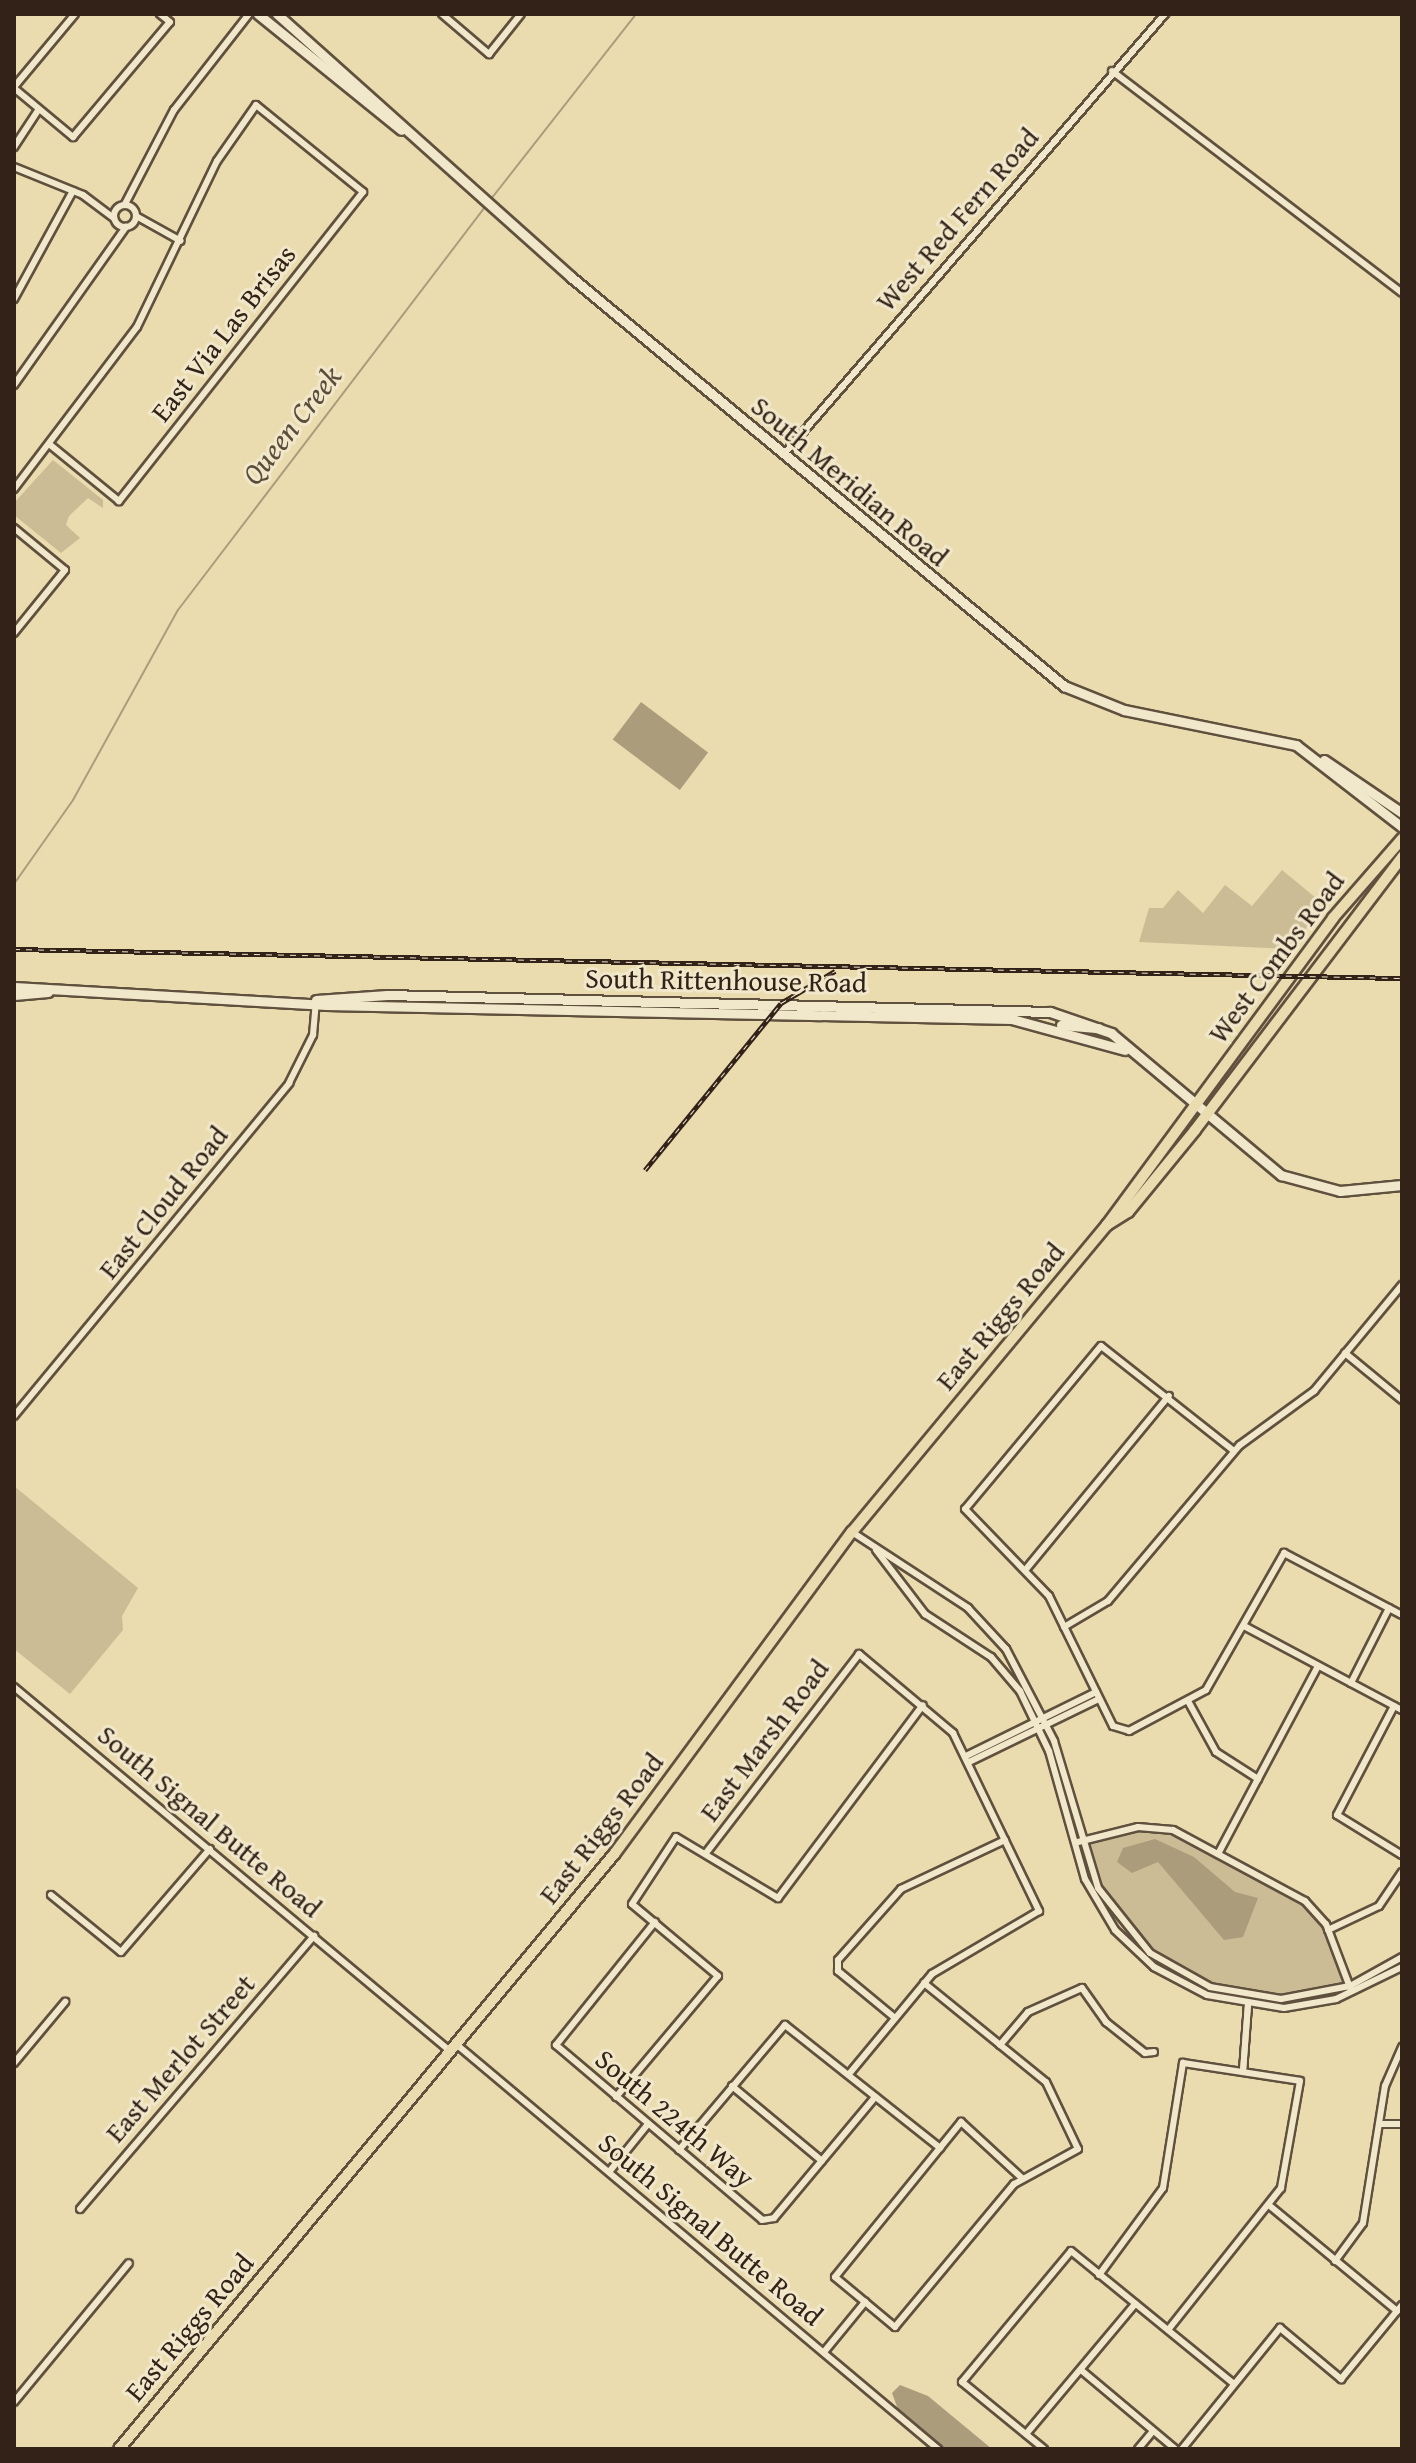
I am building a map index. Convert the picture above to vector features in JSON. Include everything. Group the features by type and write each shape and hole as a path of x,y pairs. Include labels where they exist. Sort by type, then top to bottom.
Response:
{"main road":[{"name":"South Meridian Road","path":"258,14 351,91 409,134"},
{"name":"South Meridian Road","path":"277,14 360,84 409,134 514,227 1073,692 1124,710 1260,733 1344,767 1402,813"},
{"path":"351,91 360,84"},
{"name":"South Meridian Road","path":"1317,758 1402,827"},
{"name":"West Combs Road","path":"1194,1107 1333,918 1402,839"},
{"name":"West Combs Road","path":"1205,1118 1402,857"},
{"name":"South Rittenhouse Road","path":"14,987 48,992 1005,1019 1058,1026 1125,1050"},
{"name":"South Rittenhouse Road","path":"14,995 48,992"},
{"name":"South Rittenhouse Road","path":"316,1000 402,995 1056,1013 1099,1028 1270,1169 1303,1184 1355,1192 1402,1185"},
{"path":"1005,1019 1056,1013"},
{"path":"1058,1026 1099,1028"},
{"name":"East Riggs Road","path":"119,2449 615,1853 852,1532 1107,1225 1194,1107"},
{"name":"East Riggs Road","path":"1107,1225 1128,1212 1205,1118"}],"street":[{"path":"75,14 14,88 73,137 170,22 160,14"},
{"path":"115,239 115,220 135,192 174,110 249,14"},
{"path":"442,14 489,54 521,14"},
{"name":"West Red Fern Road","path":"784,454 1112,71 1165,14"},
{"path":"1112,71 1402,293"},
{"name":"East Via Las Brisas","path":"49,444 119,501 363,192 256,105 217,161 181,241"},
{"path":"14,147 39,109"},
{"path":"14,167 102,206 115,220 129,226 148,226"},
{"path":"14,299 73,191"},
{"path":"14,385 76,307 115,239 129,226 136,213 135,192"},
{"path":"14,489 137,327 181,241 148,226 123,205 102,206"},
{"path":"14,474 21,480"},
{"path":"14,528 65,570 14,633"},
{"name":"East Cloud Road","path":"14,1416 289,1083 313,1035 316,1000"},
{"path":"1064,1627 1108,1601 1234,1451 1314,1391 1402,1285"},
{"path":"1234,1451 1169,1396 1101,1346 964,1512 1027,1568 1064,1627 1099,1699 1119,1731 1188,1701 1217,1678 1279,1559 1288,1554 1402,1615"},
{"path":"1345,1353 1402,1400"},
{"path":"1027,1568 1169,1396"},
{"path":"852,1532 980,1619 1015,1661 1047,1725 1081,1841 1103,1898 1140,1944 1197,1982 1248,2001"},
{"path":"876,1550 925,1614 1000,1666 1036,1721 1073,1843 1098,1904 1132,1948 1177,1982 1248,2001 1294,1999 1351,1990 1402,1967"},
{"path":"1351,1683 1389,1608"},
{"path":"1244,1626 1402,1710"},
{"name":"East Marsh Road","path":"655,1922 631,1899 680,1836 706,1853 859,1654 923,1705"},
{"path":"1218,1854 1318,1666"},
{"name":"South Signal Butte Road","path":"14,1687 314,1936 609,2172 938,2449"},
{"path":"967,1759 1096,1692"},
{"path":"14,1702 21,1693"},
{"path":"967,1759 1039,1729 1099,1699"},
{"path":"1188,1701 1216,1752 1258,1779"},
{"path":"706,1853 778,1898 923,1705 967,1759 1039,1911 964,1950 924,1983 848,2075"},
{"path":"1394,1706 1337,1815 1402,1855"},
{"path":"1073,1843 1164,1828 1218,1854 1305,1901 1328,1930 1351,1990"},
{"path":"895,2018 837,1966 890,1897 1005,1840"},
{"path":"51,1895 121,1952 210,1849"},
{"path":"1328,1930 1379,1906 1402,1872"},
{"path":"616,2097 718,1976 655,1922"},
{"name":"South 224th Way","path":"655,1922 556,2045 769,2222 822,2161"},
{"name":"East Merlot Street","path":"80,2209 314,1936"},
{"path":"1351,1990 1402,1957"},
{"path":"924,1983 1046,2082 1078,2149 1022,2178 895,2327 835,2277 961,2122 1022,2178"},
{"path":"1000,2045 1028,2012 1082,1988 1106,2022 1145,2053 1154,2052"},
{"path":"1243,2072 1241,2038 1248,2001"},
{"path":"1243,2072 1250,2039 1248,2001"},
{"path":"14,2063 65,2002"},
{"path":"679,2150 785,2025 940,2148"},
{"path":"1241,2038 1250,2039"},
{"path":"1335,2261 1363,2223 1379,2124 1402,2047"},
{"path":"1099,2275 1163,2188 1183,2063 1300,2081 1287,2168 1270,2206 1168,2330"},
{"path":"732,2086 822,2161 875,2097"},
{"path":"609,2172 648,2124"},
{"path":"1379,2124 1402,2124"},
{"path":"1182,2449 1280,2328 1341,2379 1399,2308 1335,2261 1270,2206"},
{"path":"1044,2449 962,2382 1071,2251 1234,2384"},
{"path":"14,2402 129,2263"},
{"path":"824,2352 865,2302"},
{"path":"1026,2434 1135,2304"},
{"path":"1081,2370 1175,2449"},
{"path":"1138,2449 1153,2431"}],"shaded area":[{"path":"53,460 103,500 103,508 88,498 69,516 66,525 80,538 61,553 14,515 14,503"},
{"path":"641,702 708,753 680,790 613,740"},
{"path":"1282,870 1327,907 1287,949 1139,942 1149,908 1163,908 1178,890 1203,913 1225,885 1252,906"},
{"path":"14,1486 138,1588 122,1616 123,1630 70,1694 14,1649"},
{"path":"1141,1829 1171,1832 1305,1904 1325,1930 1346,1985 1300,1995 1225,1989 1152,1950 1103,1891 1085,1843"},
{"path":"1155,1839 1194,1857 1235,1892 1258,1898 1243,1937 1224,1940 1158,1862 1132,1873 1117,1862 1123,1848"},
{"path":"900,2385 928,2396 992,2449 942,2449 900,2415 892,2393"}],"waterway":[{"name":"Queen Creek","path":"491,199 636,14"},
{"name":"Queen Creek","path":"14,884 73,800 178,610 485,207"}],"railway":[{"path":"14,949 1402,978"},
{"path":"645,1170 781,1003 835,971"}]}
